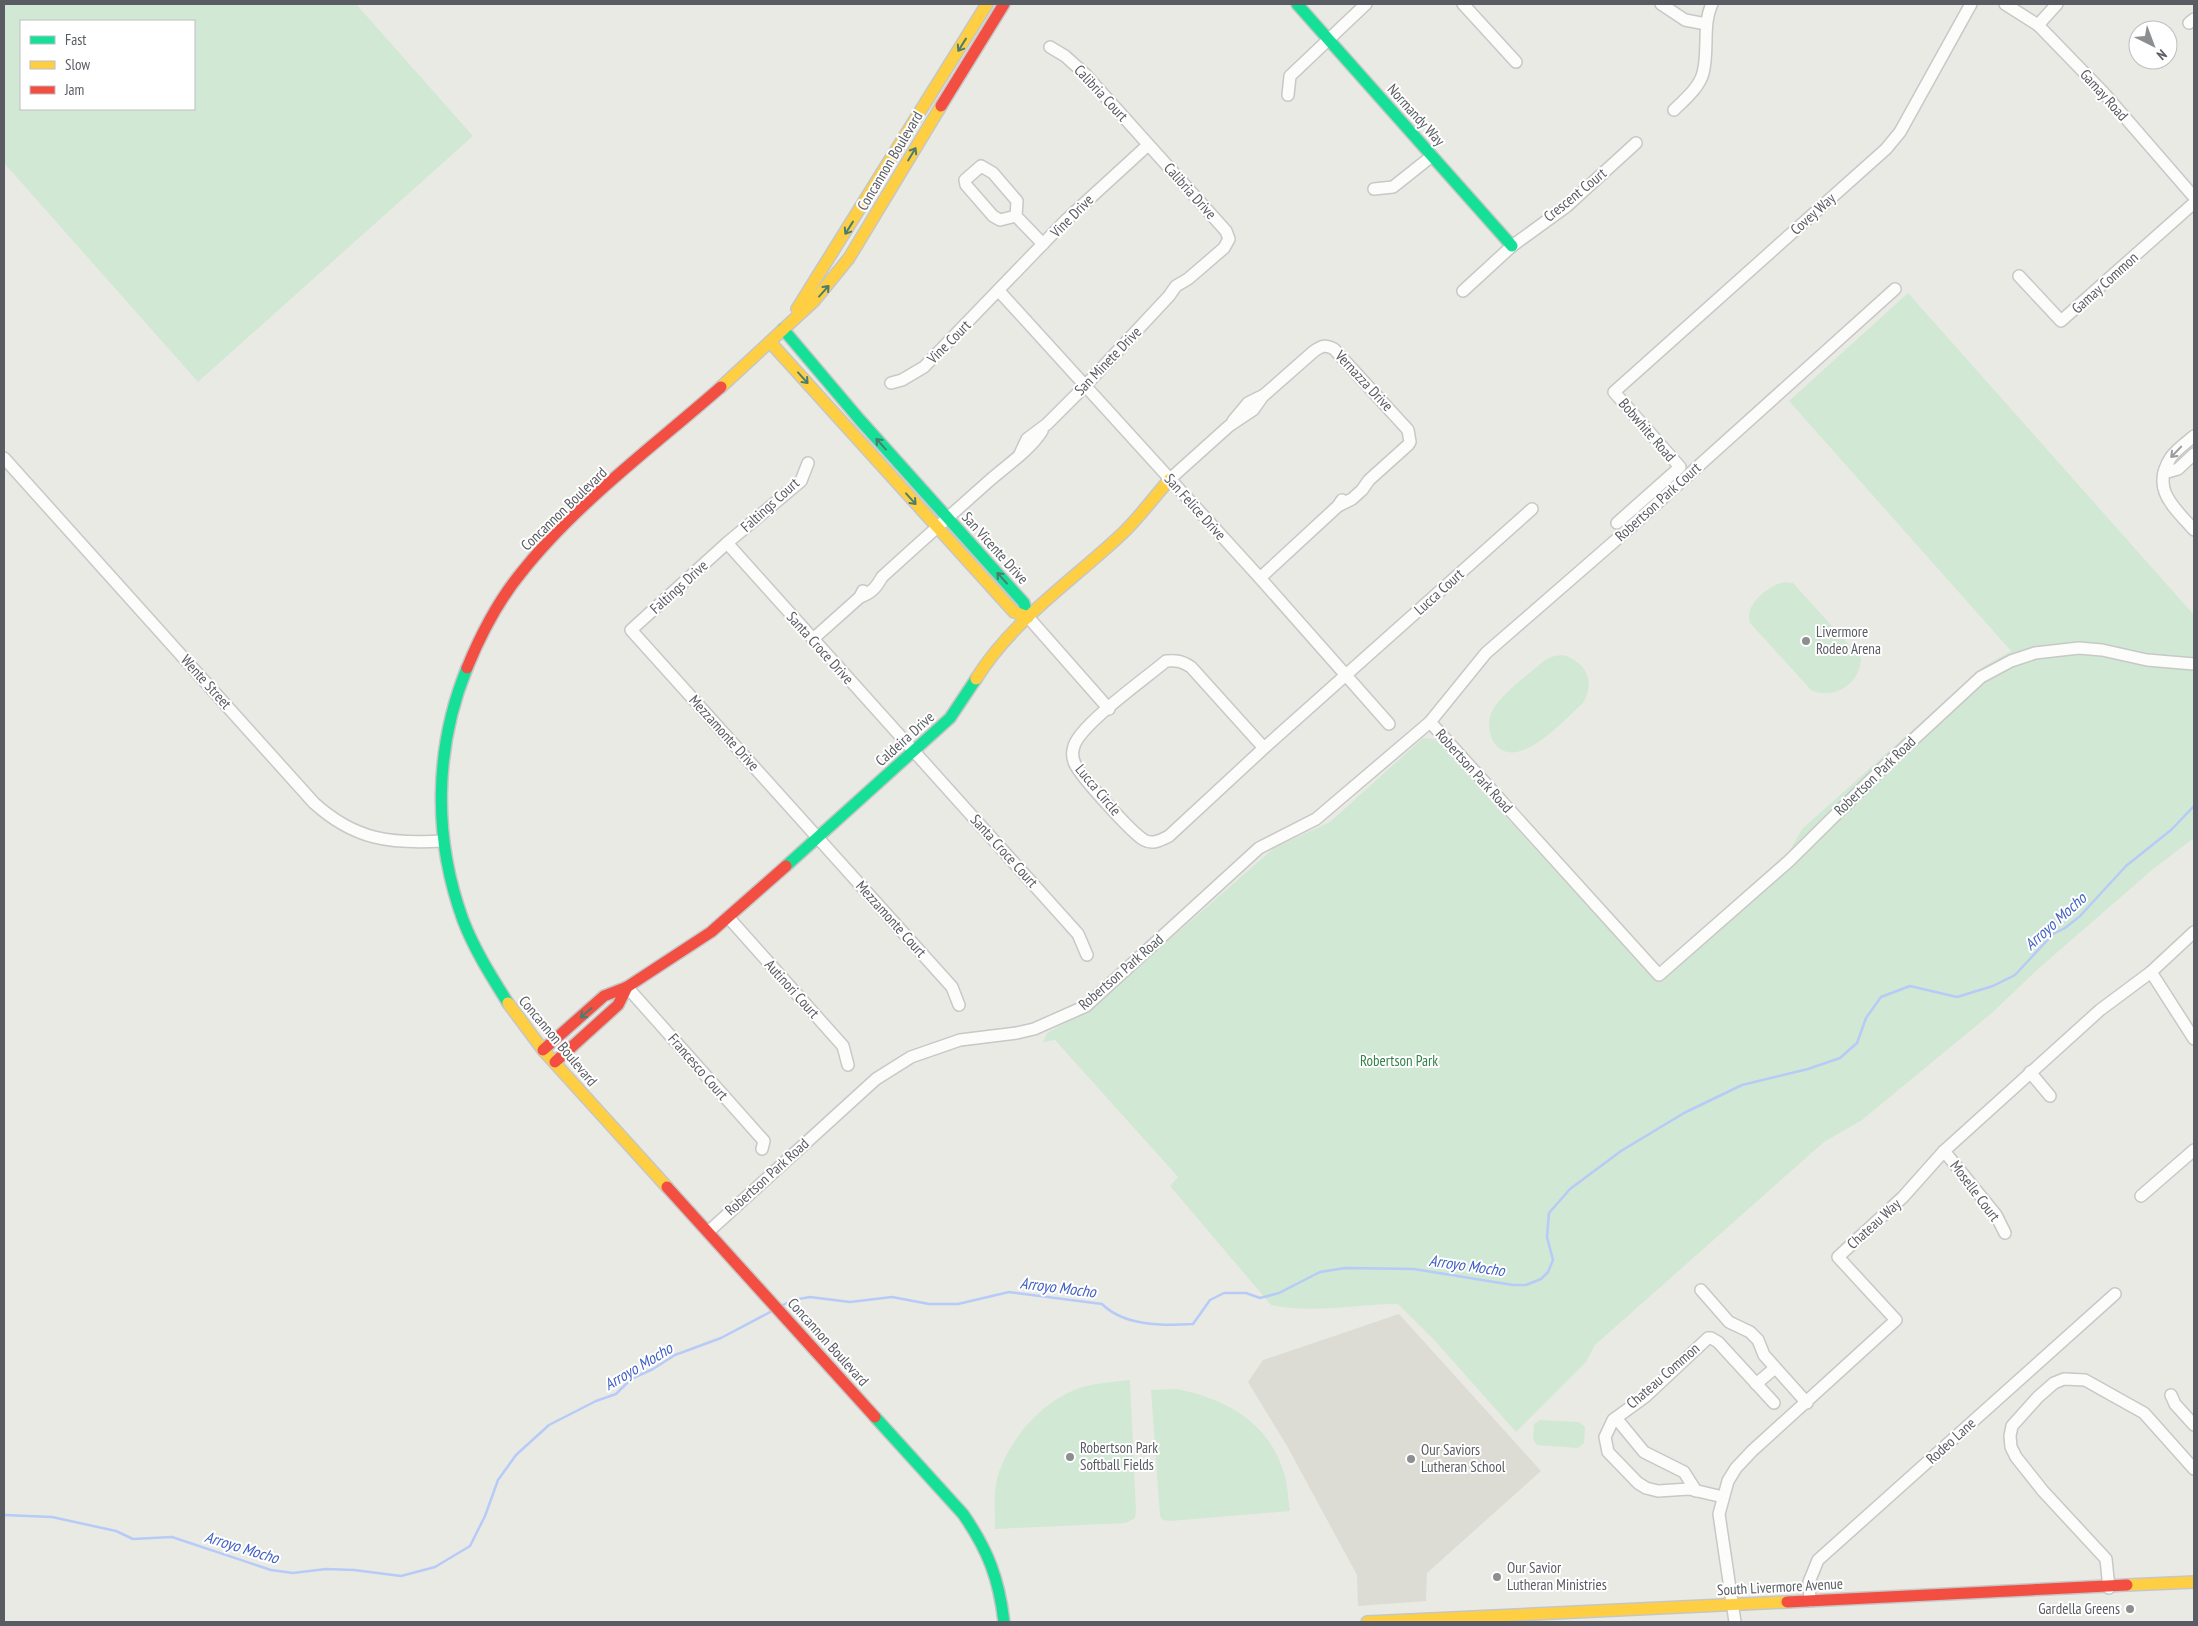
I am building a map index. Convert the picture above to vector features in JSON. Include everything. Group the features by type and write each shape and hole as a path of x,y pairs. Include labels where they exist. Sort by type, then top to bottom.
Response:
{"main road":[{"name":"Concannon Boulevard","path":"786,326 987,4"},
{"name":"Concannon Boulevard","path":"1004,4 849,258 831,284 808,309 786,326 558,532 509,588 488,620 472,654 454,701 444,742 440,786 440,814 443,841 451,884 459,909 484,965 500,994 543,1050 962,1514 982,1540 993,1565 1002,1595 1004,1622"},
{"name":"Normandy Way","path":"1297,4 1512,246"},
{"name":"San Vicente Drive","path":"786,326 948,518 1024,603 1028,617"},
{"name":"San Vicente Drive","path":"770,342 1014,612 1028,617"},
{"name":"Caldeira Drive","path":"543,1050 604,996 626,988 700,940 728,918 914,752 950,718 961,704 987,661 1028,617 1126,530 1170,479"},
{"name":"Caldeira Drive","path":"554,1062 618,1005 626,988"},
{"name":"South Livermore Avenue","path":"1367,1622 1658,1606 1734,1605 2109,1588 2194,1582"}],"street":[{"path":"1288,95 1290,76 1366,4"},
{"path":"1463,4 1516,62"},
{"path":"1661,4 1685,20 1706,24"},
{"path":"1674,110 1696,87 1702,74 1706,24 1712,4"},
{"name":"Covey Way","path":"1614,392 1886,149 1900,132 1971,4"},
{"name":"Gamay Road","path":"2005,4 2038,25 2103,92 2194,197"},
{"path":"2038,25 2057,4"},
{"name":"Calibria Court","path":"1050,47 1080,68 1148,145"},
{"name":"Crescent Court","path":"1463,291 1512,246 1567,206 1636,143"},
{"name":"Calibria Drive","path":"1148,145 1226,231 1229,239"},
{"name":"Vine Drive","path":"1000,291 1043,244 1148,145"},
{"path":"1374,189 1393,187 1432,156"},
{"path":"1016,216 1000,220 993,216 966,185 965,180 981,166 986,167 1008,188 1017,201 1016,216 1043,244"},
{"name":"Gamay Common","path":"2019,276 2061,321 2194,203"},
{"name":"San Minete Drive","path":"813,639 860,596 869,594 882,578 1020,454 1027,439 1047,424 1085,386 1169,296 1182,291 1188,279 1224,248 1229,239"},
{"name":"Robertson Park Court","path":"1430,722 1486,652 1631,526 1895,289"},
{"name":"Vine Court","path":"891,383 902,380 924,367 1000,291"},
{"name":"San Felice Drive","path":"1000,291 1260,578 1389,724"},
{"name":"Vernazza Drive","path":"1170,479 1229,426 1248,403 1263,396 1320,346 1334,349 1408,430 1410,442 1408,445 1369,480 1352,499 1338,506 1260,578"},
{"name":"Bobwhite Road","path":"1614,392 1680,468 1617,523"},
{"path":"2194,436 2171,456 2164,473 2162,485 2165,496 2194,530"},
{"path":"2164,473 2178,469 2194,454"},
{"name":"Wente Street","path":"4,458 314,803 328,816 366,835 401,842 443,841"},
{"name":"Faltings Court","path":"727,543 801,480 808,462"},
{"name":"Lucca Court","path":"1345,676 1532,509"},
{"name":"Faltings Drive","path":"631,630 727,543"},
{"name":"Santa Croce Drive","path":"727,543 914,752"},
{"path":"1028,617 1109,709"},
{"name":"Mezzamonte Drive","path":"631,630 818,836"},
{"name":"Robertson Park Road","path":"708,1232 876,1079 911,1057 960,1040 1034,1029 1086,1006 1259,848 1316,819 1430,722 1658,975 1789,861 1888,763 1981,676 2011,661 2035,653 2079,648 2102,650 2147,660 2194,664"},
{"name":"Lucca Circle","path":"1264,748 1191,667 1183,661 1166,662 1109,709 1080,735 1075,744 1073,759 1081,773 1138,835 1150,842 1160,841 1169,836 1345,676"},
{"name":"Santa Croce Court","path":"914,752 1078,934 1088,955"},
{"name":"Mezzamonte Court","path":"818,836 952,987 959,1006"},
{"name":"Autinori Court","path":"728,918 843,1046 848,1065"},
{"name":"Chateau Way","path":"1735,1622 1734,1605 1719,1514 1728,1481 1736,1468 1896,1320 1838,1257 1903,1197 1944,1150 2100,1010 2150,972 2194,932"},
{"path":"2150,972 2194,1039"},
{"name":"Francesco Court","path":"626,988 638,998 764,1141 762,1149"},
{"path":"2030,1072 2050,1096"},
{"name":"Moselle Court","path":"1944,1150 1996,1215 2005,1233"},
{"path":"2142,1196 2194,1150"},
{"path":"1701,1290 1729,1322 1750,1332 1758,1340 1764,1355 1807,1403"},
{"name":"Rodeo Lane","path":"1810,1601 1809,1582 1818,1560 2115,1294"},
{"path":"1713,1339 1729,1322"},
{"name":"Chateau Common","path":"1723,1497 1696,1491 1674,1489 1652,1491 1638,1483 1608,1452 1605,1438 1606,1431 1616,1418 1666,1378 1708,1338 1713,1339 1774,1403"},
{"path":"1756,1384 1775,1368"},
{"path":"2109,1588 2106,1559 2043,1491 2016,1457 2011,1447 2010,1436 2012,1426 2038,1396 2054,1383 2064,1379 2085,1380 2144,1414 2194,1469"},
{"path":"2172,1395 2175,1404 2194,1425"},
{"name":"Chateau Common","path":"1616,1418 1644,1452 1684,1472 1696,1491"}],"shaded area":[{"name":"Our Saviors Lutheran School","path":"1399,1314 1541,1471 1427,1573 1426,1601 1358,1606 1357,1575 1287,1446 1248,1382 1263,1360"}],"green space":[{"path":"4,4 356,4 473,136 198,382 4,163"},
{"name":"Robertson Park","path":"1908,293 2194,615 2194,838 2152,870 2038,969 1993,1012 1862,1120 1824,1142 1595,1345 1586,1362 1516,1432 1435,1341 1398,1304 1318,1309 1287,1308 1271,1305 1170,1186 1178,1177 1055,1040 1043,1042 1047,1033 1089,1010 1274,848 1330,822 1423,738 1435,739 1650,975 1790,850 1802,829 1983,667 2011,651 1789,401"},
{"name":"Livermore Rodeo Arena","path":"1784,582 1793,583 1861,658 1860,667 1856,675 1845,688 1829,693 1811,690 1750,623 1750,609 1758,597 1777,584"},
{"path":"1563,655 1578,662 1586,673 1589,687 1583,703 1553,731 1527,749 1514,752 1502,750 1493,741 1489,730 1489,722 1496,704 1545,660"},
{"name":"Robertson Park Softball Fields","path":"1130,1380 1135,1518 1126,1523 995,1529 995,1493 999,1472 1011,1447 1028,1424 1049,1404 1074,1390 1094,1384"},
{"name":"Robertson Park Softball Fields","path":"1177,1389 1214,1400 1231,1408 1259,1429 1271,1444 1279,1460 1286,1480 1290,1511 1163,1520 1160,1516 1151,1390"},
{"path":"1540,1420 1579,1422 1585,1427 1584,1443 1578,1448 1537,1445 1533,1439 1534,1424"}],"waterway":[{"name":"Arroyo Mocho","path":"781,1306 793,1300 810,1297 850,1302 892,1297 929,1304 958,1304 1009,1292 1102,1304 1121,1317 1133,1321 1181,1325 1193,1324 1210,1300 1224,1293 1246,1293 1260,1298 1279,1293 1320,1272 1345,1268 1414,1269 1513,1285 1526,1285 1541,1279 1548,1272 1553,1260 1547,1237 1549,1213 1570,1189 1621,1151 1684,1113 1742,1085 1808,1069 1840,1058 1857,1043 1866,1018 1881,997 1910,986 1957,997 1993,986 2015,975 2053,934 2065,928 2080,916 2126,866 2171,830 2194,806"},
{"name":"Arroyo Mocho","path":"4,1515 52,1517 116,1531 133,1539 172,1537 271,1570 293,1573 326,1569 354,1570 401,1576 435,1567 470,1546 485,1516 498,1480 516,1455 549,1425 596,1401 616,1394 631,1379 653,1369 675,1355 721,1338 772,1311"}],"traffic: fast":[{"path":"1297,4 1512,246"},
{"path":"783,329 860,420 1024,603 1028,617"},
{"path":"467,668 448,730 443,762 442,826 453,889 467,931 489,973 508,1003"},
{"path":"786,866 950,718 976,679"},
{"path":"875,1417 963,1514 972,1527 991,1565 999,1592 1004,1622"}],"traffic: slow":[{"path":"797,309 987,4"},
{"path":"721,387 814,301 849,258 941,106"},
{"path":"770,342 1014,612 1028,617"},
{"path":"976,679 991,657 1026,618 1125,531 1170,479"},
{"path":"508,1003 543,1050 667,1187"},
{"path":"2127,1585 2194,1582"},
{"path":"1367,1622 1787,1602"}],"traffic: jam":[{"path":"941,106 1004,4"},
{"path":"467,668 497,606 542,548 616,476 721,387"},
{"path":"543,1050 604,996 627,987 711,932 786,866"},
{"path":"555,1062 618,1005 627,987"},
{"path":"667,1187 875,1417"},
{"path":"1787,1602 2127,1585"}],"place":[{"name":"Livermore Rodeo Arena","path":"1806,641"},
{"name":"Robertson Park Softball Fields","path":"1070,1457"},
{"name":"Our Saviors Lutheran School","path":"1411,1459"},
{"name":"Our Savior Lutheran Ministries","path":"1497,1577"},
{"name":"Gardella Greens","path":"2130,1609"}]}
